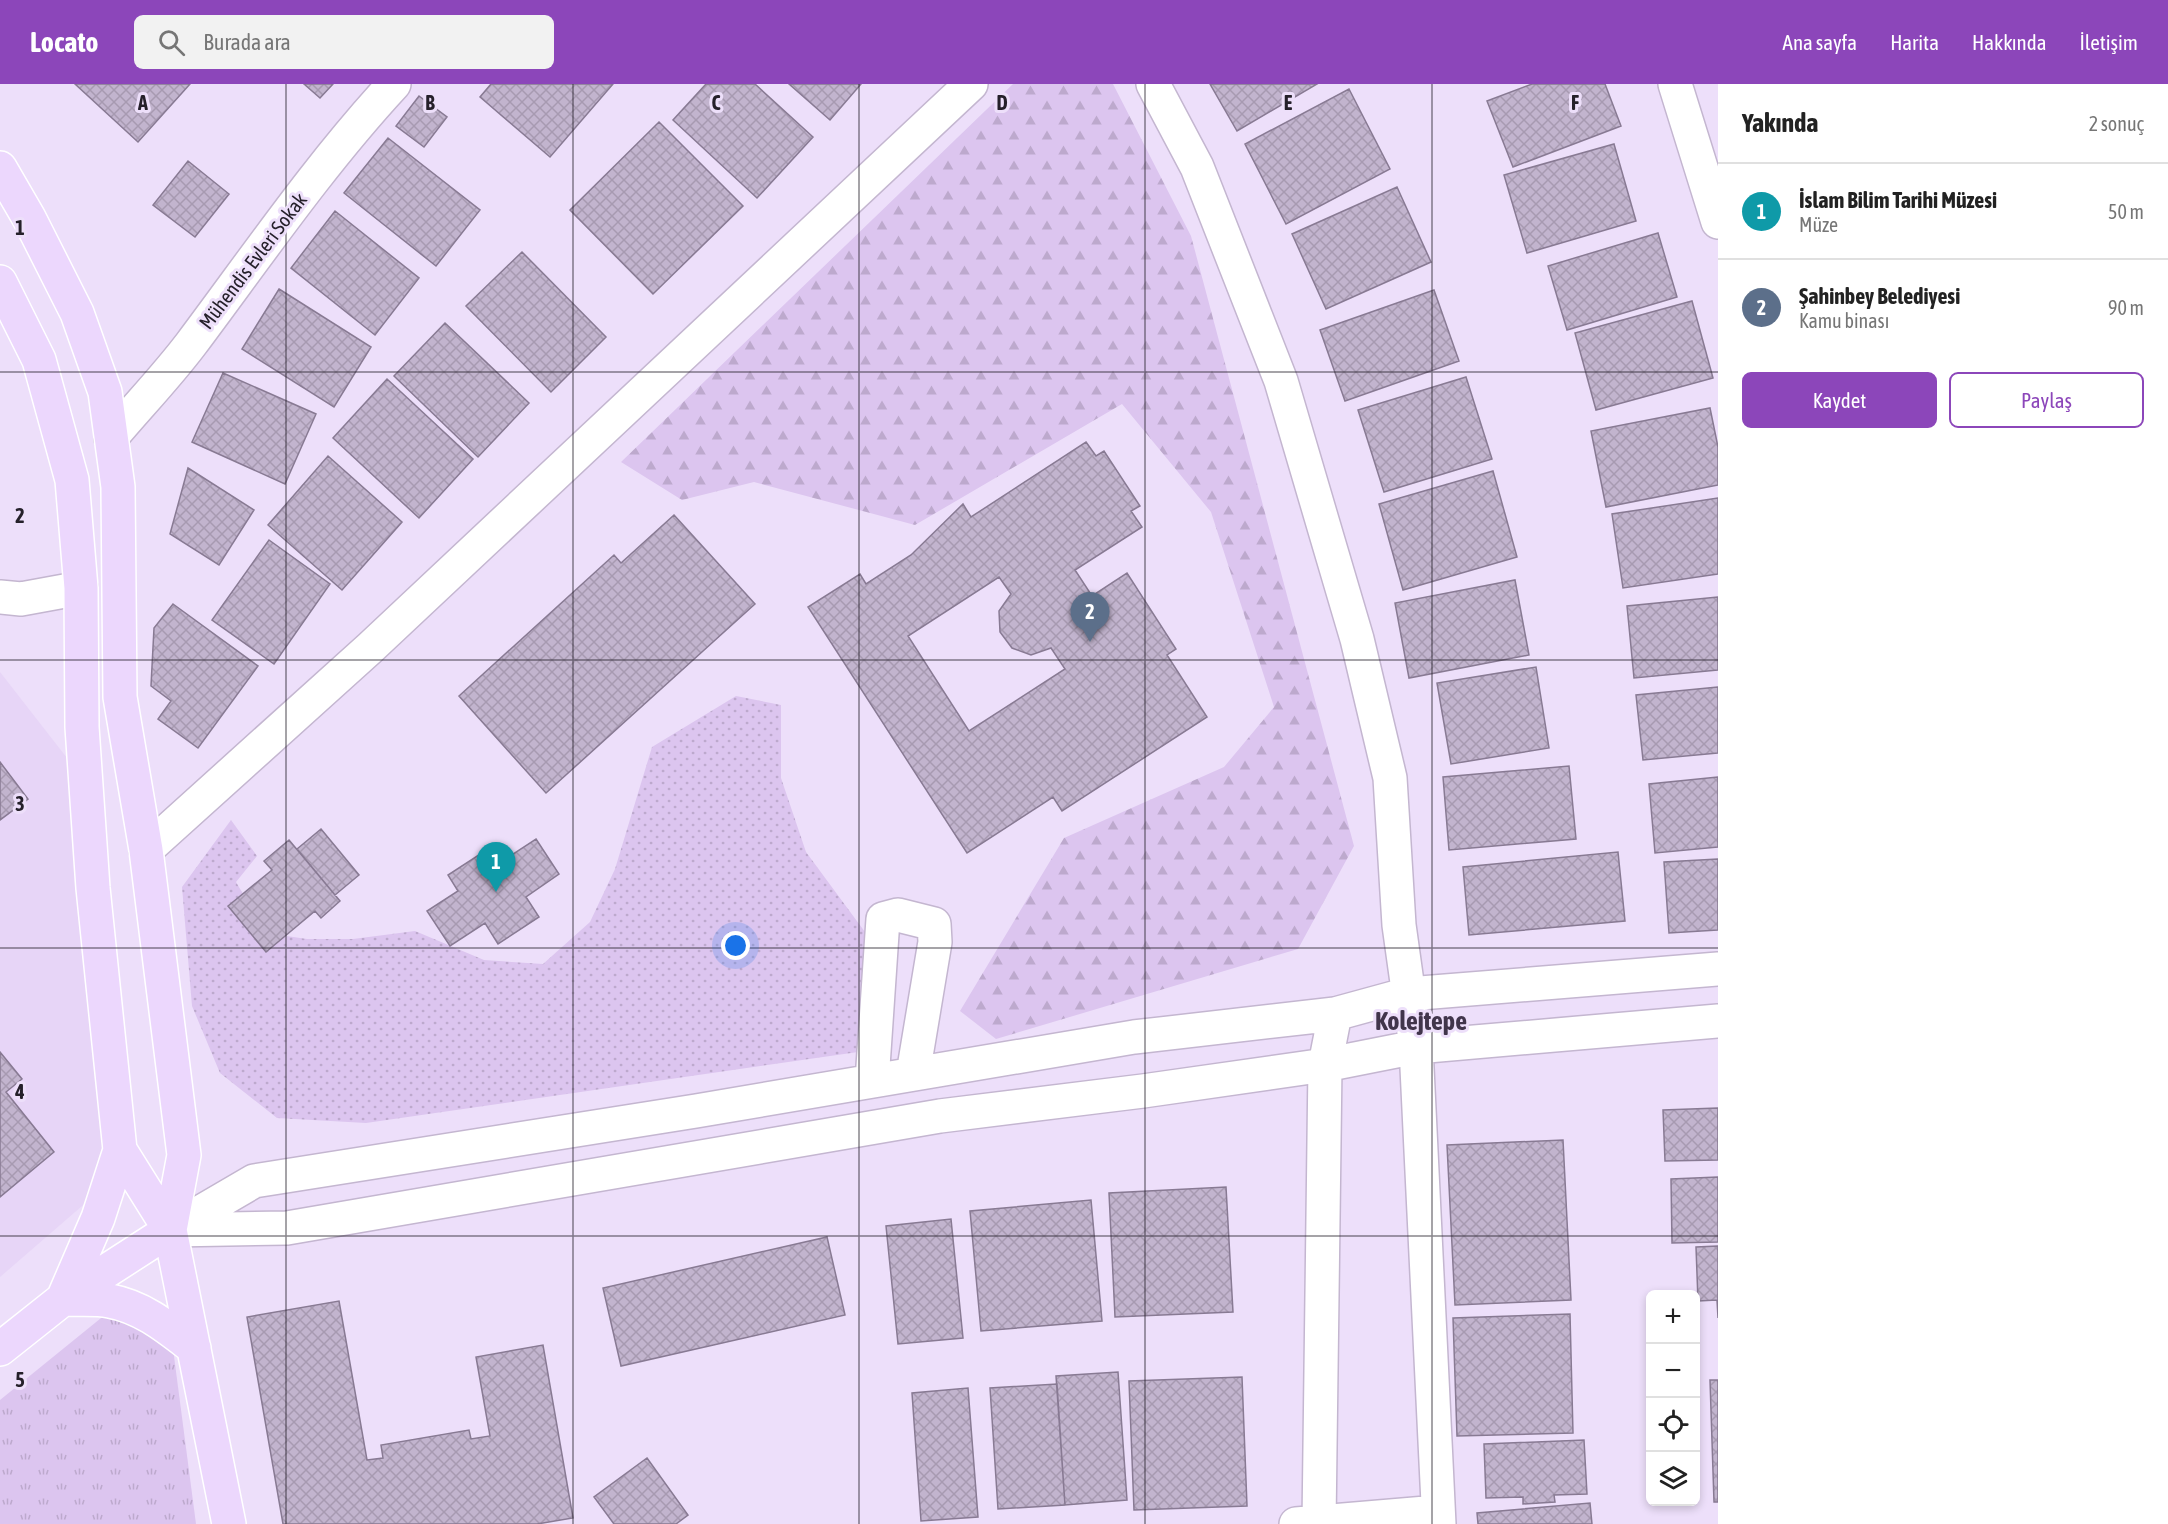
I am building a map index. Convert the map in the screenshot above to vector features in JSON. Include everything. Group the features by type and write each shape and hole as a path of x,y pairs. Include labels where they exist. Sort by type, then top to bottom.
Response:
{"main road":[{"path":"0,168 77,313 105,392 118,487 120,697 147,850 184,1155 170,1230 63,1299 0,1349"},
{"path":"0,282 39,360 72,480 81,588 82,727 91,865 120,1150 98,1218 63,1299"},
{"path":"120,1150 170,1230 229,1524"},
{"path":"63,1299 110,1301 137,1310 159,1320 194,1348"}],"street":[{"name":"Mühendis Evleri Sokak","path":"111,438 189,346 366,114 394,84"},
{"path":"147,850 370,648 971,84"},
{"path":"1153,84 1197,167 1281,381 1357,639 1390,778 1399,925 1416,1047 1438,1518 1311,1523 1325,1065 1335,1014"},
{"path":"1675,84 1718,222"},
{"path":"0,597 21,599 81,588"},
{"path":"872,1081 882,927 884,919 898,915 934,924 935,942 913,1074"},
{"path":"170,1230 254,1181 872,1081 1134,1036 1335,1014 1408,994 1718,969"},
{"path":"170,1230 287,1228 940,1116 1143,1091 1325,1065 1416,1047 1718,1021"}],"shaded area":[{"path":"0,672 88,785 127,1167 0,1277"}],"green space":[{"path":"1013,84 1113,84 1191,236 1354,846 1298,949 996,1039 960,1011 1064,838 1224,767 1274,707 1211,512 1122,404 915,525 754,482 682,500 621,462"},
{"path":"736,696 781,705 781,778 806,852 879,951 865,1051 366,1123 277,1118 220,1073 192,1006 182,887 231,820 257,856 236,882 266,933 307,939 353,939 415,931 484,960 543,964 590,922 615,869 652,747"},
{"path":"106,1314 172,1341 196,1524 0,1524 0,1400"}],"building":[{"path":"75,84 190,84 138,142"},
{"path":"304,84 333,84 320,98"},
{"path":"491,84 613,84 550,157 480,97"},
{"path":"706,84 755,84 813,137 757,198 673,120"},
{"path":"789,84 861,84 830,120"},
{"path":"1210,84 1317,84 1237,131"},
{"path":"1532,84 1605,84 1621,126 1513,167 1487,101"},
{"path":"1349,89 1390,169 1286,224 1245,144"},
{"path":"419,96 447,117 424,147 396,126"},
{"path":"659,122 743,206 653,294 570,210"},
{"path":"388,138 480,210 436,266 344,193"},
{"path":"1614,144 1636,221 1527,253 1504,175"},
{"path":"188,161 229,194 195,237 153,205"},
{"path":"1397,187 1431,262 1326,309 1292,234"},
{"path":"335,211 419,278 375,335 291,268"},
{"path":"1658,233 1677,297 1567,330 1548,266"},
{"path":"522,252 606,337 551,392 466,306"},
{"path":"279,289 371,347 334,407 242,349"},
{"path":"1434,290 1459,361 1345,401 1320,330"},
{"path":"1692,301 1713,378 1596,410 1575,333"},
{"path":"445,323 529,403 478,457 394,376"},
{"path":"223,373 316,414 285,484 192,442"},
{"path":"1466,377 1492,459 1384,492 1358,410"},
{"path":"387,379 473,459 419,518 333,438"},
{"path":"1710,408 1718,447 1718,485 1606,507 1591,431"},
{"path":"1086,442 1096,456 1104,451 1140,506 1131,511 1142,527 1075,570 1092,596 1127,573 1176,649 1167,655 1207,717 1062,811 1053,797 967,853 808,607 860,574 866,584 911,555 963,504 971,517","holes":["999,577 1011,594 999,611 1000,632 1012,648 1031,655 1051,648 1065,669 969,731 908,636"]},
{"path":"328,456 402,522 342,590 268,525"},
{"path":"188,468 254,510 219,565 170,534"},
{"path":"1493,471 1517,557 1403,590 1379,504"},
{"path":"1718,498 1718,574 1623,588 1612,514"},
{"path":"674,515 755,604 546,793 459,696 614,555 621,563"},
{"path":"269,540 330,584 274,664 212,620"},
{"path":"1515,580 1529,655 1409,678 1395,603"},
{"path":"1718,597 1718,670 1634,678 1627,606"},
{"path":"173,604 258,666 198,748 158,719 171,701 151,686 154,628"},
{"path":"1536,667 1549,748 1451,764 1437,683"},
{"path":"1718,687 1718,753 1643,760 1636,695"},
{"path":"0,762 28,799 0,820"},
{"path":"1569,766 1576,839 1449,850 1443,777"},
{"path":"1718,777 1718,847 1655,853 1649,784"},
{"path":"321,829 359,875 335,895 297,849"},
{"path":"536,839 559,874 526,897 539,917 498,944 485,923 450,946 427,911 458,891 448,875 491,847 501,862"},
{"path":"289,840 340,901 321,918 315,911 266,952 228,906 272,870 264,861"},
{"path":"1618,852 1625,921 1469,935 1463,867"},
{"path":"1718,859 1718,930 1669,933 1664,862"},
{"path":"0,1052 22,1079 6,1092 54,1152 0,1197"},
{"path":"1718,1108 1718,1160 1665,1161 1663,1110"},
{"path":"1563,1140 1571,1300 1455,1305 1447,1145"},
{"path":"1718,1177 1718,1242 1672,1243 1671,1179"},
{"path":"1226,1187 1233,1312 1115,1317 1109,1193"},
{"path":"1091,1200 1102,1321 981,1331 970,1211"},
{"path":"951,1219 963,1338 898,1344 886,1226"},
{"path":"827,1237 845,1315 621,1366 603,1288"},
{"path":"1718,1246 1718,1318 1717,1300 1700,1301 1696,1247"},
{"path":"339,1301 367,1460 383,1458 381,1445 469,1430 471,1439 490,1436 476,1357 543,1345 573,1518 537,1524 283,1524 247,1317"},
{"path":"1570,1314 1573,1433 1457,1436 1453,1318"},
{"path":"1118,1372 1127,1500 1065,1505 1056,1376"},
{"path":"1242,1377 1247,1506 1134,1510 1129,1381"},
{"path":"1710,1380 1718,1380 1718,1502 1714,1502"},
{"path":"1057,1384 1065,1505 998,1509 990,1388"},
{"path":"968,1388 978,1517 921,1521 912,1393"},
{"path":"1584,1440 1587,1494 1554,1495 1555,1502 1523,1504 1523,1497 1486,1498 1484,1444"},
{"path":"647,1458 688,1515 676,1524 614,1524 594,1497"},
{"path":"1590,1503 1592,1524 1478,1524 1477,1513"}],"place":[{"name":"Şahinbey Belediyesi","path":"1090,642"},
{"name":"İslam Bilim Tarihi Müzesi","path":"496,892"}],"district":[{"name":"Kolejtepe","path":"1421,1021"}]}
